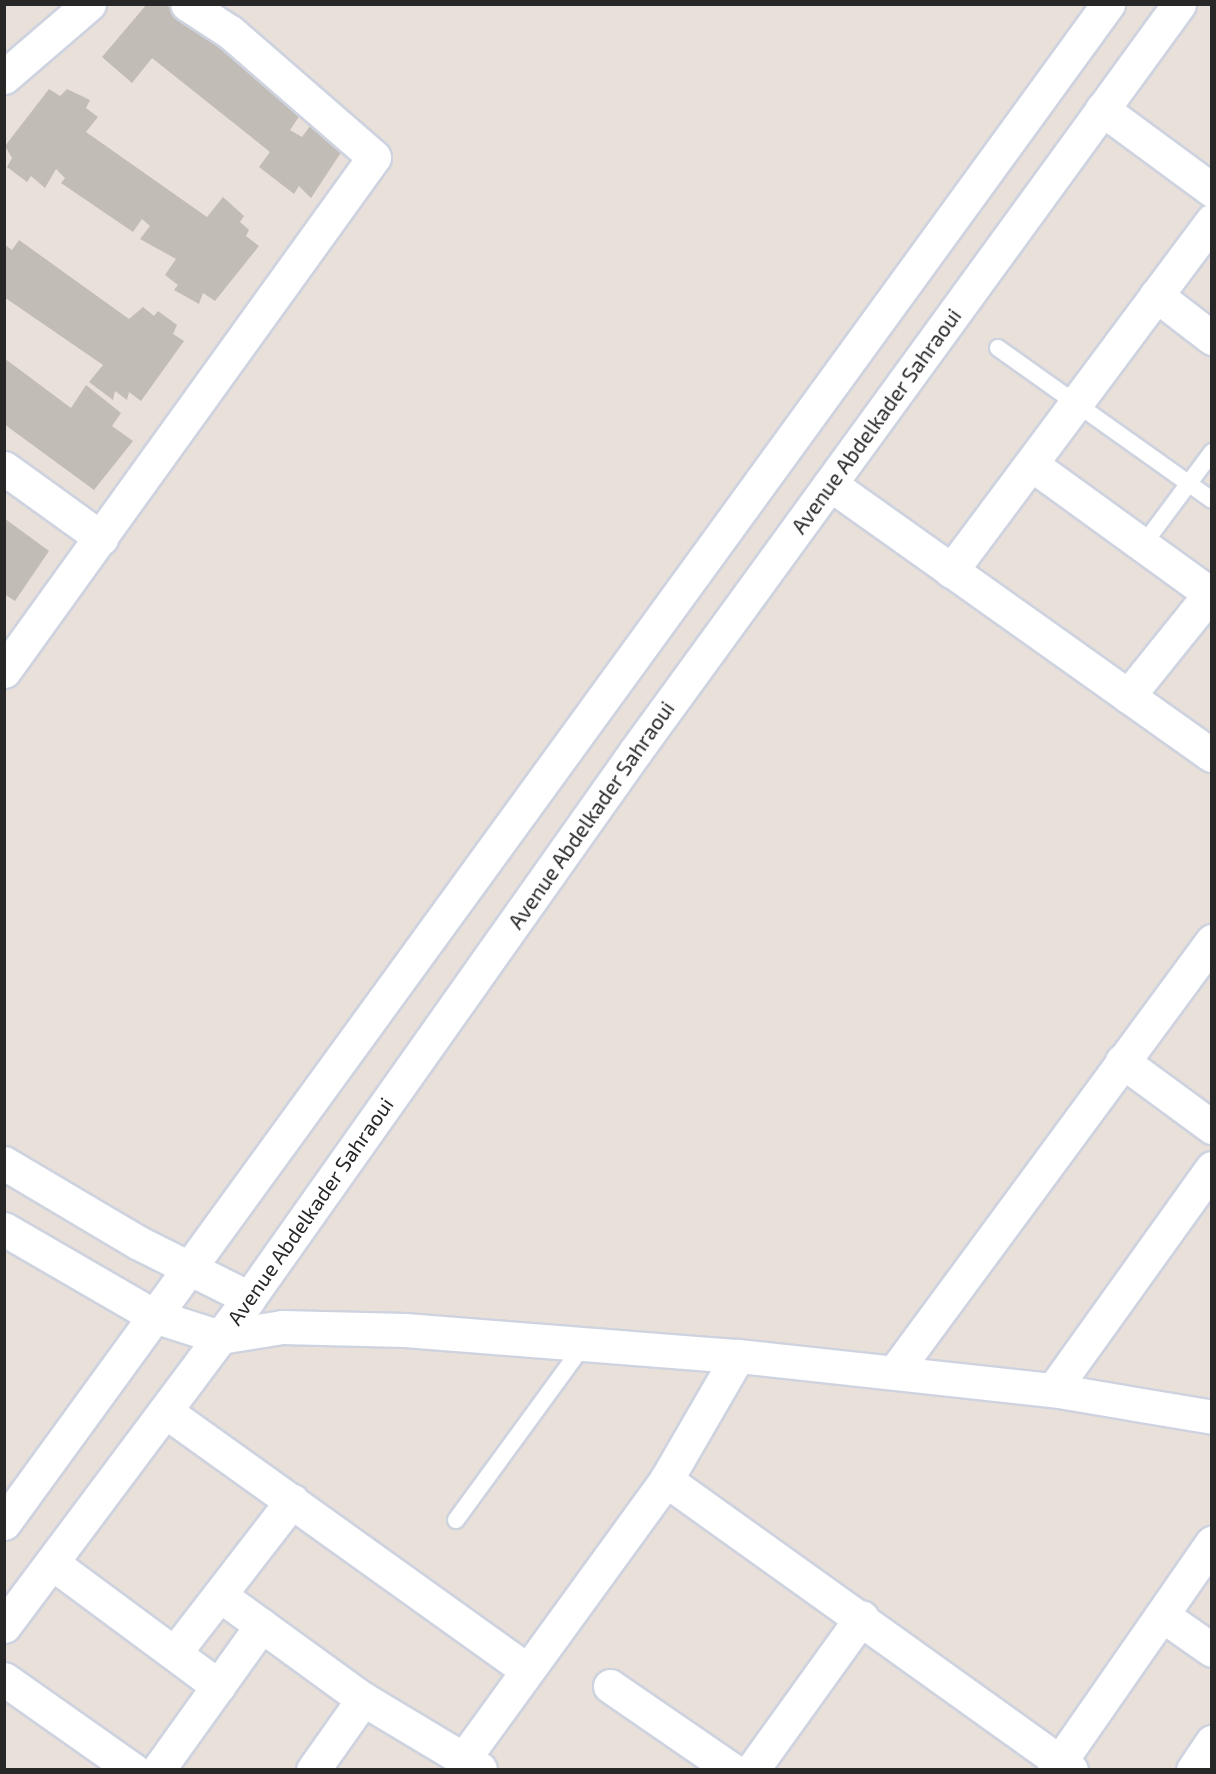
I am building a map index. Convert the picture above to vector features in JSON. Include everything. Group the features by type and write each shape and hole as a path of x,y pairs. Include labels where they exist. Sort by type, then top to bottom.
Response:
{"street":[{"path":"11,57 89,4"},
{"path":"4,671 374,157 230,32 187,4"},
{"path":"4,1523 186,1269 591,721 1108,4"},
{"name":"Avenue Abdelkader Sahraoui","path":"4,1626 249,1298 830,484 1179,4"},
{"path":"1102,109 1212,190"},
{"path":"951,571 1212,221"},
{"path":"1156,295 1212,338"},
{"path":"1031,464 1211,594 1128,696"},
{"path":"4,468 101,538"},
{"path":"830,484 1212,755"},
{"path":"896,1370 1212,941"},
{"path":"1122,1061 1212,1127"},
{"path":"4,1163 186,1269 249,1298 282,1327"},
{"path":"1053,1390 1212,1168"},
{"path":"4,1229 154,1316 220,1337 282,1327 405,1330 582,1347 738,1356 896,1370 1053,1390 1210,1414"},
{"path":"221,1596 363,1699 472,1765 525,1669 666,1480 738,1356"},
{"path":"165,1411 525,1669"},
{"path":"666,1480 862,1617 1062,1767 1212,1543"},
{"path":"176,1651 221,1596 292,1501"},
{"path":"52,1563 176,1651 218,1686"},
{"path":"1162,1615 1212,1650"},
{"path":"752,1770 862,1617"},
{"path":"158,1770 262,1625"},
{"path":"4,1678 133,1770"},
{"path":"610,1686 732,1770"},
{"path":"313,1770 363,1699"},
{"path":"1193,1770 1212,1742"}],"lane":[{"path":"998,348 1212,500"},
{"path":"1143,545 1212,452"},
{"path":"456,1520 582,1347"}],"building":[{"path":"147,4 165,4 304,109 290,130 302,137 316,118 348,142 311,198 299,186 294,194 259,167 270,152 152,58 132,83 102,57"},
{"path":"49,89 60,96 67,89 90,100 86,108 98,117 86,132 207,217 223,197 244,216 240,222 249,230 246,236 259,246 215,301 203,293 199,304 174,290 178,285 165,275 176,259 140,239 150,226 142,219 133,232 61,183 65,178 56,169 45,188 31,176 27,182 7,167 12,158 5,146"},
{"path":"19,240 129,319 143,307 154,316 158,311 177,325 173,334 184,341 141,401 129,392 127,400 115,391 113,400 89,382 103,365 4,297 4,244 12,250"},
{"path":"4,358 71,408 86,385 121,413 112,426 133,441 94,490 4,424"},
{"path":"4,518 49,551 15,601 4,594"}]}
